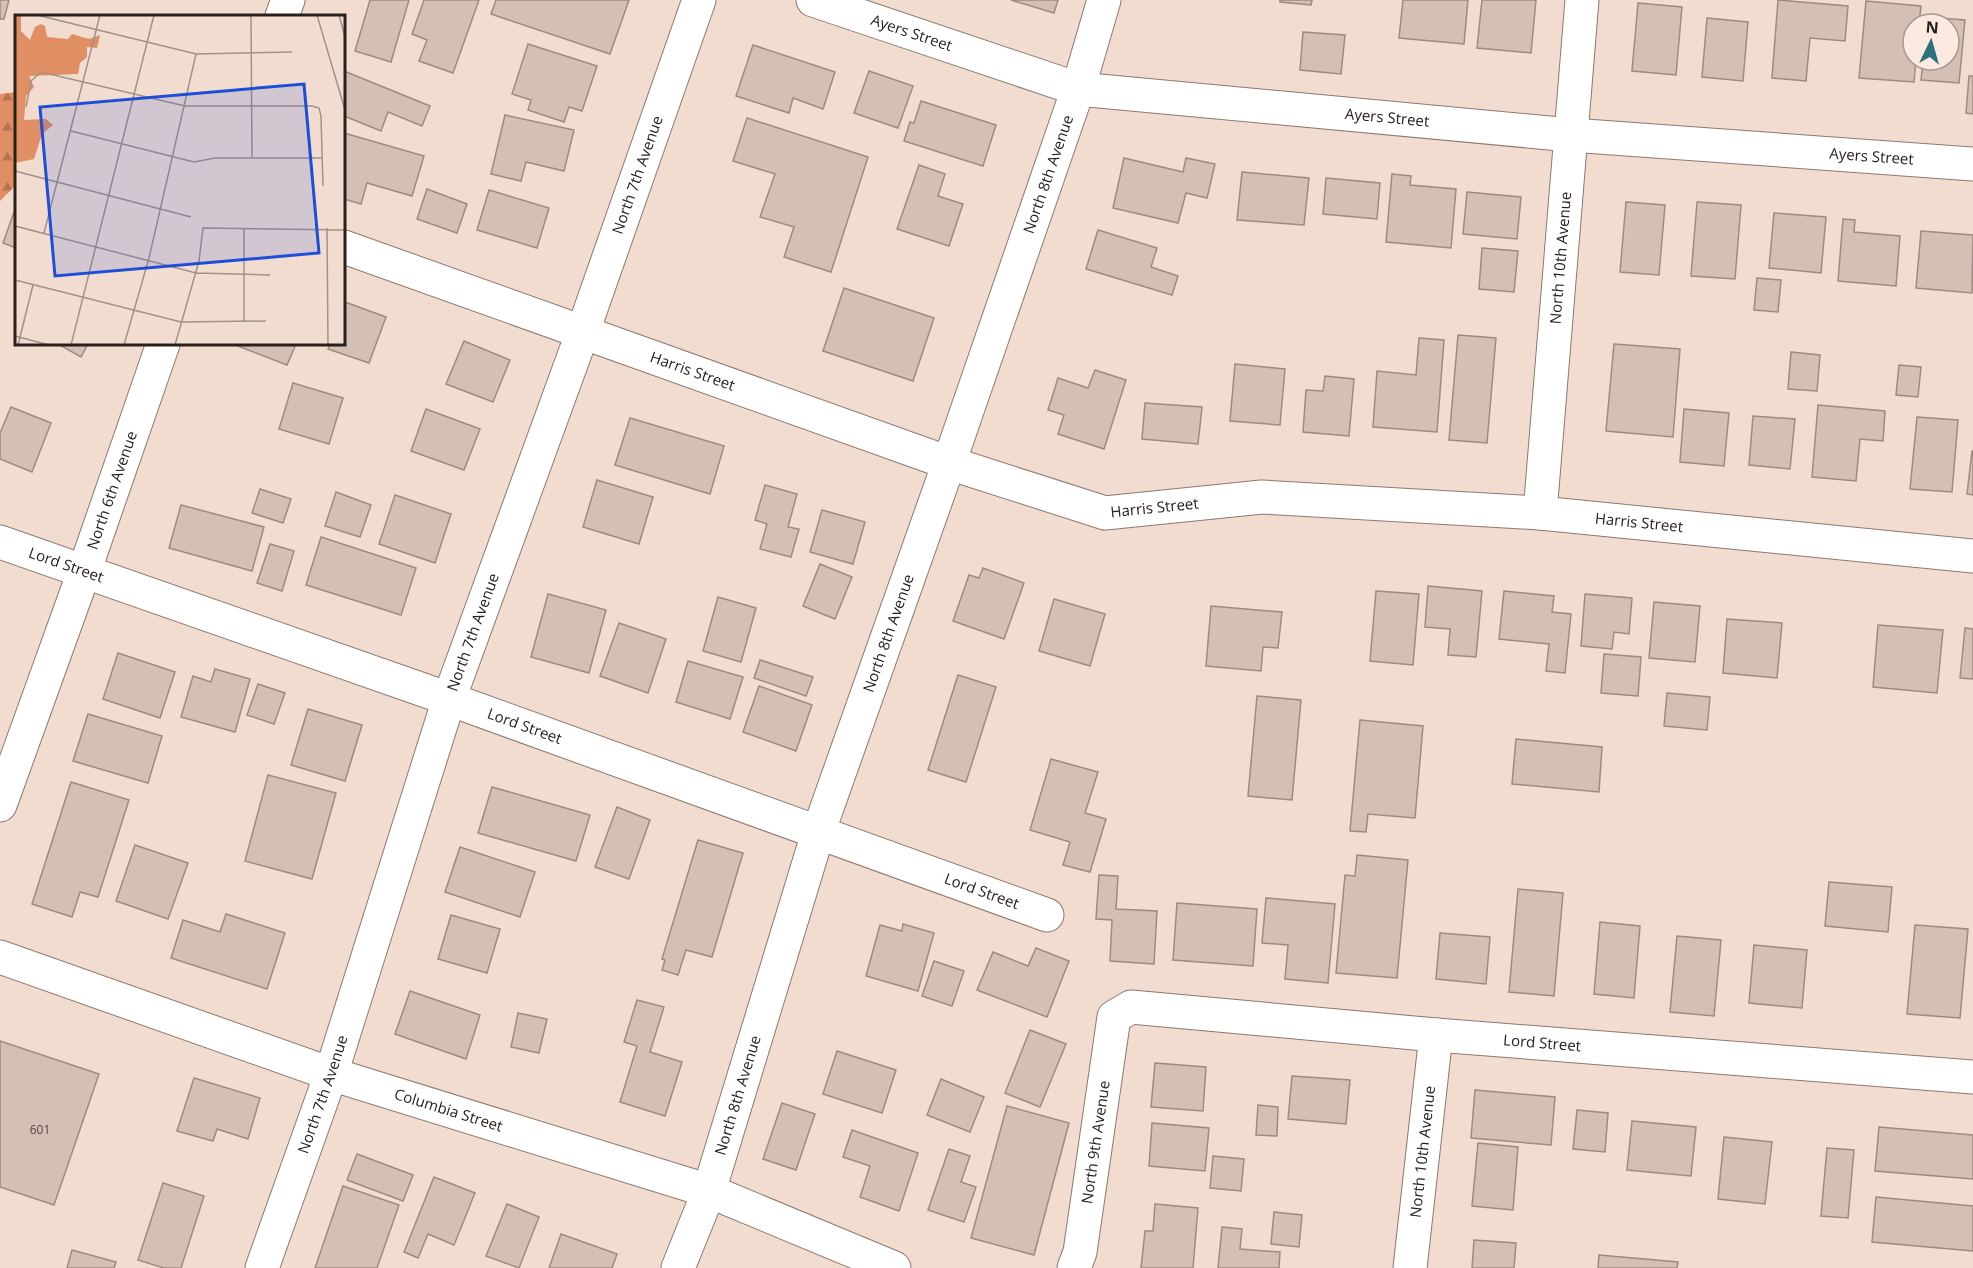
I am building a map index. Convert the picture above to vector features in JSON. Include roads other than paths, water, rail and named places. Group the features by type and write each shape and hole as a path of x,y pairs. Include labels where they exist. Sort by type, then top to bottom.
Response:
{"street":[{"path":"282,15 288,0"},
{"name":"North 7th Avenue","path":"262,1268 331,1074 449,699 582,333 699,0"},
{"name":"Ayers Street","path":"813,0 1078,89 1570,135 1973,164"},
{"name":"North 8th Avenue","path":"678,1268 709,1191 818,833 1078,89 1104,0"},
{"name":"North 10th Avenue","path":"1540,513 1582,0"},
{"name":"Harris Street","path":"345,247 949,463 1105,513 1262,497 1540,513 1973,556"},
{"name":"North 6th Avenue","path":"0,805 163,345"},
{"name":"Lord Street","path":"0,542 449,699 1047,915"},
{"name":"Columbia Street","path":"0,957 331,1074 709,1191 894,1268"},
{"name":"Lord Street","path":"1114,1017 1131,1006 1436,1035 1973,1077"},
{"name":"North 9th Avenue","path":"1074,1268 1080,1252 1114,1017"},
{"name":"North 10th Avenue","path":"1410,1268 1436,1035"}]}
